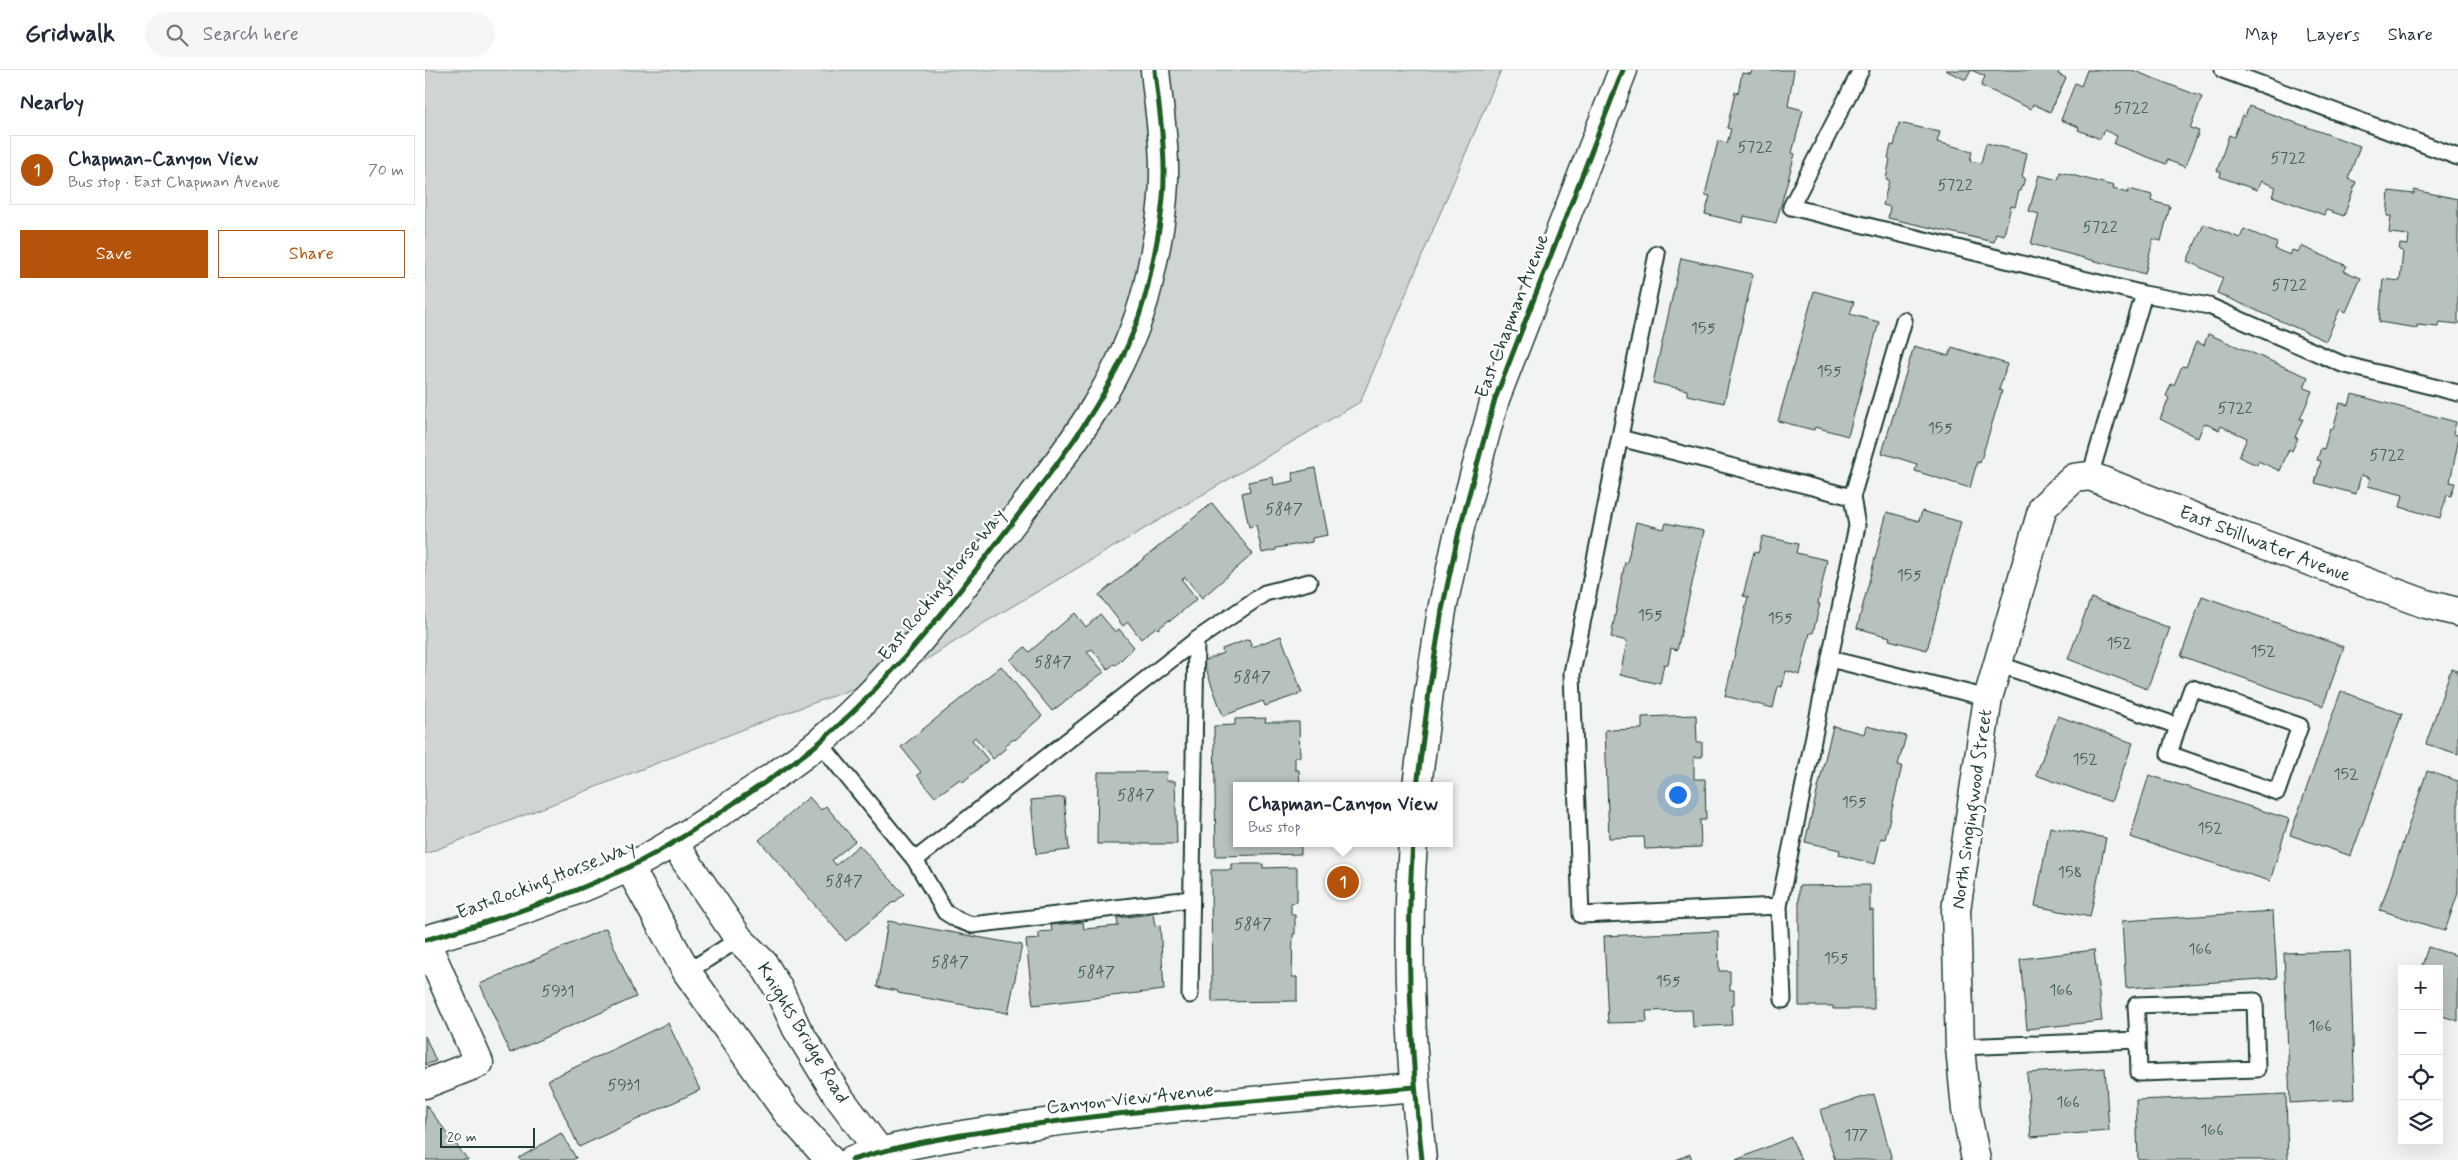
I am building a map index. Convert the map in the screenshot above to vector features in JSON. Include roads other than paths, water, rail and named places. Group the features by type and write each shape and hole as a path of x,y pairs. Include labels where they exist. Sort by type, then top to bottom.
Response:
{"street":[{"name":"East Rocking Horse Way","path":"425,940 527,907 629,867 673,842 764,784 819,742 897,666 930,630 1093,414 1134,331 1147,287 1158,233 1165,170 1155,70"},
{"name":"East Chapman Avenue","path":"1418,782 1442,610 1462,522 1495,399 1623,70"},
{"name":"East Stillwater Avenue","path":"2082,477 2426,604 2458,612"},
{"name":"North Singingwood Street","path":"1976,1160 1966,1110 1960,1047 1955,910 1989,698 2043,507 2082,477"},
{"name":"Knights Bridge Road","path":"673,842 739,939 763,964 778,988 797,1029 838,1096 883,1156"},
{"path":"1413,847 1409,955 1414,1087 1422,1160"},
{"path":"629,867 687,972 785,1111 830,1160"},
{"path":"425,940 479,1063 425,1084"},
{"name":"Canyon View Avenue","path":"852,1160 883,1156 1012,1127 1091,1117 1414,1087"}],"lane":[{"path":"1861,70 1791,207 2144,294 2209,306 2342,364 2458,393"},
{"path":"2223,70 2458,157"},
{"path":"1657,254 1572,673 1581,915 1779,906"},
{"path":"2082,477 2144,294"},
{"path":"1783,1000 1779,906 1857,526 1852,497 1904,320"},
{"path":"1620,438 1852,497"},
{"path":"915,860 1196,640 1265,593 1309,582"},
{"path":"1190,994 1196,640"},
{"path":"1830,659 1989,698"},
{"path":"1998,664 2178,726"},
{"path":"2192,688 2300,726 2277,792 2169,754 2178,726 2192,688"},
{"path":"819,742 915,860 945,912 958,920 972,924 1191,899"},
{"path":"687,972 739,939"},
{"path":"2255,1001 2257,1069 2139,1073 2138,1040 2136,1005 2255,1001"},
{"path":"1960,1047 2138,1040"}],"place":[{"name":"Chapman-Canyon View","path":"1343,882"}]}
